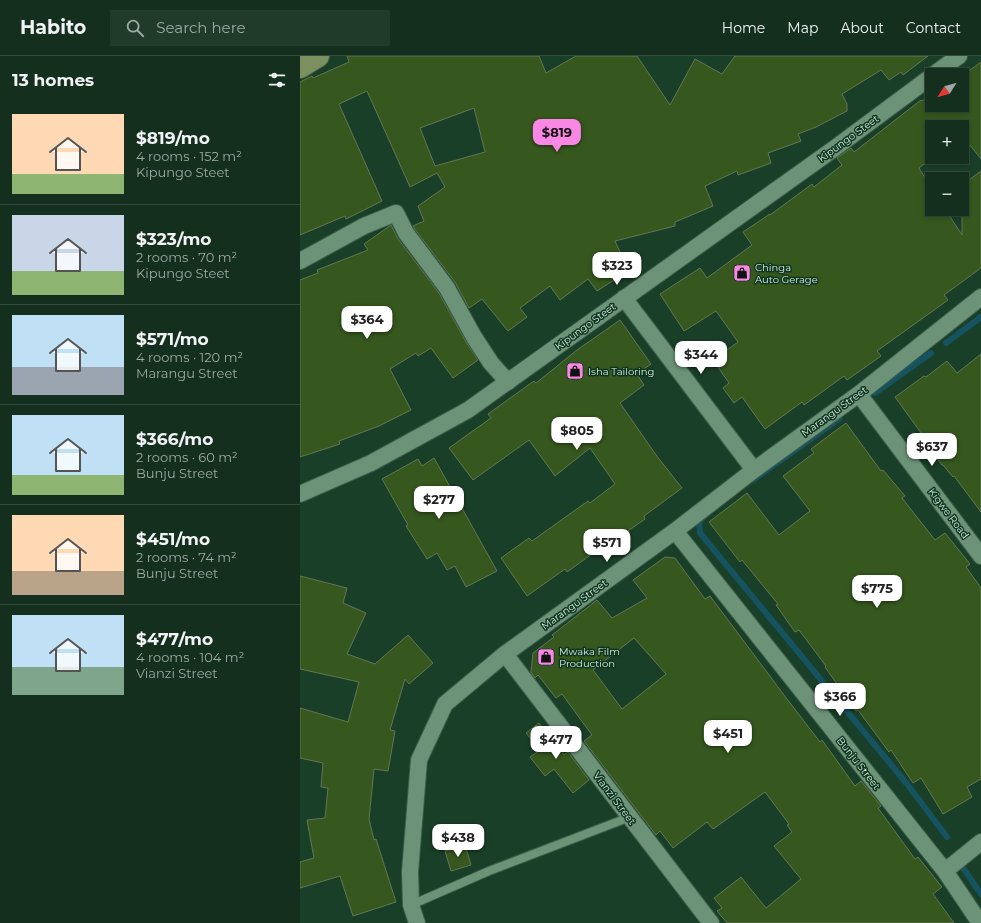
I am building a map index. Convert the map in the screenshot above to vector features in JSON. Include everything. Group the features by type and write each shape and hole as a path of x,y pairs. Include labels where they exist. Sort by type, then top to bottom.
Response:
{"street":[{"path":"300,67 318,56"},
{"name":"Kipungo Steet","path":"943,68 959,56"},
{"name":"Kipungo Steet","path":"300,494 371,463 468,410 835,148 925,82"},
{"path":"300,261 364,226 396,213 406,233 447,288 474,337 492,363 508,382"},
{"name":"Marangu Street","path":"417,923 411,905 410,872 419,760 445,704 505,654 859,394 981,297"},
{"path":"624,298 754,470"},
{"name":"Kigwe Road","path":"859,394 981,556"},
{"name":"Bunju Street","path":"674,531 945,871 980,923"},
{"name":"Vianzi Street","path":"505,654 711,923"},
{"path":"945,871 981,842"}],"lane":[{"path":"411,905 489,871 630,817"}],"building":[{"path":"347,56 539,56 546,73 576,56 637,56 670,105 695,59 722,74 735,56 928,56 903,75 901,72 889,80 881,70 842,94 847,104 847,111 816,127 798,134 801,141 768,153 771,163 738,175 737,171 705,186 713,206 675,222 675,226 615,241 620,252 601,261 614,280 597,291 588,279 560,300 550,286 520,308 527,317 508,331 482,299 469,308 455,282 414,228 413,226 424,221 418,206 445,187 437,173 410,187 367,91 339,104 382,201 346,219 345,216 300,235 300,82 312,76 313,78 349,62","holes":["474,108 485,152 435,166 420,128"]},
{"path":"981,62 981,159 969,144 969,120 925,120 925,163 919,168 925,178 925,216 950,216 962,235 962,216 969,216 969,180 981,171 981,268 944,295 948,300 877,351 881,356 847,380 844,376 804,405 802,402 765,429 742,397 734,403 723,388 729,383 713,360 738,342 716,311 684,331 660,294 700,268 707,278 752,245 743,232 770,215 812,184 814,187 842,165 837,158 851,148 854,152 921,100 922,101 925,99 925,112 969,112 969,71"},
{"path":"391,225 398,239 439,293 466,342 478,360 453,378 431,348 418,356 416,353 390,369 411,410 379,426 339,441 340,444 300,457 300,280 318,273 317,270 368,250 364,244"},
{"path":"620,320 651,364 637,374 644,385 620,403 656,455 682,488 644,516 645,519 611,543 610,541 567,572 565,569 527,596 501,558 529,538 532,541 588,501 590,503 615,484 590,448 555,476 529,440 473,480 449,448 491,418 488,414 534,381 536,383 577,350"},
{"path":"981,354 981,512 954,476 953,477 942,465 930,449 932,448 895,397 924,376 926,377 947,361 957,373"},
{"path":"846,423 881,471 883,470 905,496 902,498 935,540 945,533 970,564 966,567 981,588 981,779 967,787 972,797 943,814 921,778 913,783 891,750 889,752 858,710 856,711 825,667 826,666 799,630 795,632 776,605 778,604 742,560 740,562 709,522 747,493 779,535 810,511 783,476 814,453 811,449"},
{"path":"434,458 497,571 466,587 455,566 447,570 437,553 427,559 406,526 408,525 382,479 418,459 422,466"},
{"path":"665,557 675,558 705,599 710,596 820,742 822,740 855,786 861,781 881,806 878,808 915,859 918,857 942,887 933,894 954,923 727,923 717,911 722,908 714,898 741,877 766,908 801,879 774,846 792,832 787,825 789,824 765,792 713,829 707,822 673,848 660,831 656,835 584,741 592,735 562,694 556,698 538,675 535,678 531,672 533,653 554,637 552,635 597,600 612,618 647,598 633,580","holes":["634,638 666,674 622,709 593,670"]},
{"path":"300,576 347,588 343,603 366,613 347,654 375,664 408,635 433,663 409,684 405,679 390,730 395,731 388,771 374,769 369,819 374,840 376,839 396,902 353,916 340,876 300,888 300,862 314,858 307,820 325,818 328,788 321,787 323,763 300,758 300,708 348,722 359,682 300,669"},
{"path":"539,723 564,755 568,752 589,780 573,793 554,769 545,776 530,757 540,750 526,733"},
{"path":"465,845 471,865 451,871 445,851"}],"waterway":[{"path":"946,343 981,317"},
{"path":"875,393 931,353"},
{"path":"753,480 839,419"},
{"path":"704,516 699,523 700,533 907,784 947,837"},
{"path":"964,862 961,865 981,894"}],"place":[{"name":"Chinga Auto Gerage","path":"742,273"},
{"name":"Isha Tailoring","path":"575,371"},
{"name":"Mwaka Film Production","path":"546,657"}]}
